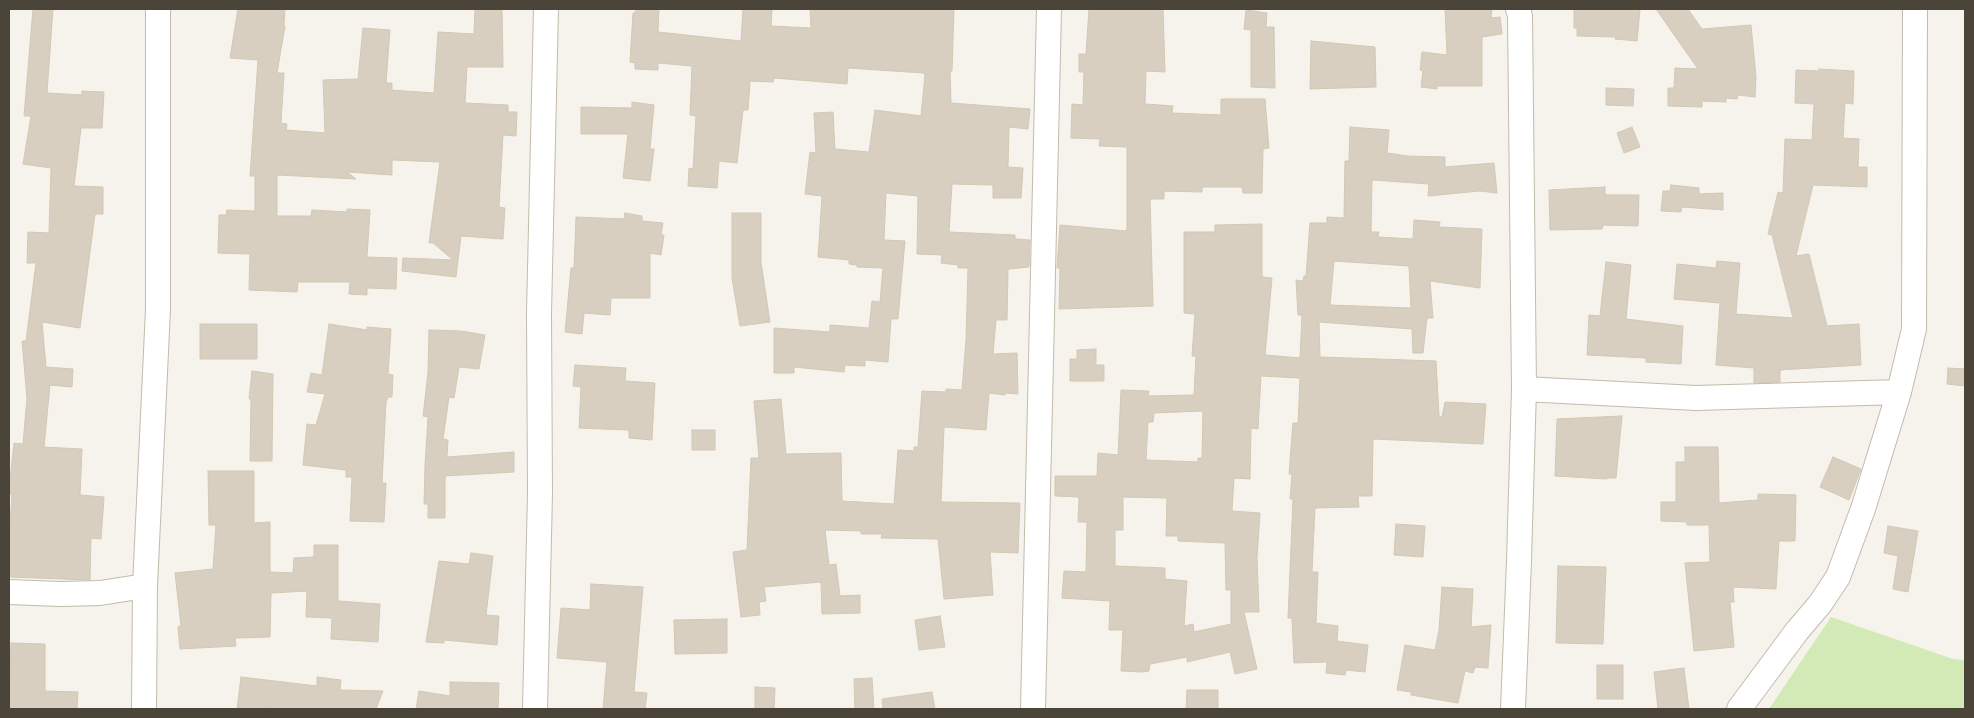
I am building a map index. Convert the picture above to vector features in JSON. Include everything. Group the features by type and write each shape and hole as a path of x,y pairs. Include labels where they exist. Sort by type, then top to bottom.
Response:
{"street":[{"path":"144,709 145,586 158,309 158,9"},
{"path":"535,709 540,492 539,313 546,9"},
{"path":"1033,709 1049,9"},
{"path":"1512,709 1520,561 1524,389 1520,16 1518,9"},
{"path":"1739,709 1797,631 1820,604 1838,577 1863,509 1899,392 1914,329 1915,9"},
{"path":"1524,389 1696,398 1899,392"},
{"path":"9,592 100,593 145,586"}],"green space":[{"path":"1831,617 1953,659 1965,660 1965,709 1769,709"}],"building":[{"path":"33,9 53,9 47,93 82,95 82,91 104,92 102,128 81,128 74,186 103,187 103,214 95,214 80,328 42,322 46,367 73,369 72,387 50,385 44,447 82,449 80,495 104,497 101,539 91,538 90,580 9,577 12,494 9,494 9,489 14,443 23,444 27,398 22,341 26,341 36,263 27,263 28,232 49,233 51,168 23,164 31,116 24,116"},
{"path":"238,9 285,9 285,26 277,73 284,73 281,123 287,124 286,130 325,133 323,80 358,79 363,28 390,30 386,83 392,83 392,90 434,93 438,32 474,34 475,9 502,9 503,67 467,67 465,103 508,105 508,112 517,112 516,136 503,135 499,207 505,208 503,239 461,236 456,277 402,271 403,258 453,260 433,243 429,243 440,162 392,160 392,175 347,172 356,179 277,175 277,216 311,216 312,210 347,212 347,209 370,210 367,257 397,258 396,289 367,288 367,295 349,294 350,282 298,282 297,292 249,290 250,254 218,253 219,215 226,215 227,210 255,211 255,176 250,176 258,60 230,58"},
{"path":"636,9 659,9 658,32 741,41 743,9 772,9 771,26 811,28 810,9 954,9 952,71 950,71 951,103 1030,109 1028,129 1009,127 1008,167 1023,168 1021,198 993,198 993,185 952,184 949,232 1015,235 1015,239 1030,240 1029,267 1008,269 1007,320 996,320 993,354 1017,353 1018,394 989,393 986,430 944,427 941,502 1020,503 1018,553 990,552 993,595 944,599 938,539 881,538 882,534 861,534 861,531 825,530 829,565 836,564 840,596 860,595 860,613 822,614 821,582 764,587 766,601 759,602 760,615 741,617 733,552 747,550 751,458 759,458 754,401 781,399 786,454 841,453 842,501 894,504 898,450 914,451 914,447 918,447 922,391 946,392 946,389 962,390 966,340 968,268 958,268 958,265 941,263 942,255 917,254 918,196 886,193 884,240 905,241 898,319 891,319 888,362 865,360 865,366 845,365 844,372 794,367 794,373 774,373 774,328 830,332 830,325 869,328 872,301 880,302 883,268 857,267 857,265 849,264 849,260 818,257 822,196 805,194 810,152 816,153 814,113 833,112 835,149 869,152 875,110 921,116 925,75 923,73 848,68 847,84 774,78 773,82 750,81 748,110 743,110 737,163 719,161 717,188 688,186 689,168 693,169 696,116 690,115 692,66 658,63 658,70 635,69 635,63 630,62 633,13 635,13"},
{"path":"1089,9 1163,9 1165,72 1146,71 1145,104 1173,106 1172,113 1221,115 1221,99 1265,99 1269,148 1263,149 1262,193 1243,193 1242,187 1202,187 1202,192 1164,191 1164,199 1150,199 1153,306 1059,309 1060,268 1057,268 1060,225 1126,231 1127,228 1127,147 1099,146 1100,139 1071,138 1072,104 1083,105 1084,72 1079,72 1079,54 1086,54"},
{"path":"1445,9 1492,9 1491,18 1500,17 1502,34 1482,37 1482,86 1437,86 1437,89 1421,87 1423,71 1420,70 1422,52 1447,55"},
{"path":"1574,9 1640,9 1637,41 1615,39 1616,37 1577,36 1577,28 1574,28"},
{"path":"1656,9 1688,9 1702,29 1751,25 1756,77 1755,97 1738,95 1737,99 1726,98 1726,102 1702,101 1702,107 1668,106 1668,88 1674,88 1675,68 1698,69"},
{"path":"1246,10 1267,13 1266,27 1274,27 1275,88 1251,87 1251,30 1244,29"},
{"path":"1311,41 1375,47 1376,87 1310,89"},
{"path":"1819,69 1854,71 1853,104 1845,103 1843,138 1859,139 1858,167 1867,167 1867,187 1813,185 1796,256 1809,254 1827,326 1859,324 1861,365 1780,370 1780,382 1754,383 1754,368 1716,365 1720,303 1674,299 1677,264 1716,268 1717,261 1740,263 1736,314 1793,318 1772,235 1768,234 1778,192 1783,193 1785,139 1812,140 1814,104 1795,103 1796,70 1819,71"},
{"path":"1606,88 1634,89 1633,106 1606,105"},
{"path":"632,102 654,105 650,149 654,149 650,181 623,178 628,134 581,134 581,107 632,108"},
{"path":"1350,127 1389,130 1387,153 1407,156 1445,157 1445,167 1494,163 1497,193 1480,191 1428,196 1429,184 1372,180 1371,232 1379,232 1378,237 1413,239 1414,220 1440,222 1439,227 1482,229 1480,288 1430,281 1433,318 1427,318 1423,353 1413,353 1412,329 1319,322 1320,357 1436,361 1439,416 1442,417 1445,402 1486,404 1483,444 1373,439 1372,496 1358,496 1359,507 1315,508 1312,572 1318,572 1316,623 1338,626 1337,641 1368,645 1365,672 1346,670 1345,675 1326,673 1327,662 1294,663 1292,618 1288,618 1293,499 1290,499 1292,474 1289,474 1293,423 1298,423 1300,378 1261,376 1258,429 1251,428 1250,479 1234,478 1232,511 1260,513 1257,558 1259,612 1244,612 1257,669 1235,674 1230,652 1187,662 1187,657 1150,664 1149,671 1121,671 1123,630 1109,630 1110,601 1062,598 1064,571 1086,572 1087,522 1078,522 1079,497 1055,496 1055,476 1097,476 1098,453 1118,455 1121,390 1149,391 1148,396 1194,395 1196,356 1192,356 1195,314 1184,313 1184,232 1215,232 1215,225 1262,224 1262,277 1272,278 1265,355 1300,358 1302,315 1298,315 1296,280 1303,281 1304,276 1306,276 1310,223 1327,223 1327,217 1344,218 1345,161 1349,161","holes":["1334,261 1409,266 1411,308 1330,305","1203,411 1202,458 1198,458 1198,462 1146,460 1148,422 1153,422 1154,413","1123,497 1167,498 1166,536 1178,536 1178,541 1225,543 1226,590 1231,590 1231,624 1194,632 1193,624 1184,626 1187,581 1165,579 1165,568 1115,566 1115,530 1123,530"]},
{"path":"1632,127 1640,147 1624,153 1617,133"},
{"path":"1671,185 1699,188 1699,194 1723,193 1723,210 1682,207 1681,212 1661,211 1663,191 1670,191"},
{"path":"1605,187 1605,195 1639,195 1638,226 1603,225 1602,229 1550,230 1549,190"},
{"path":"625,213 642,216 642,221 663,223 661,235 664,235 661,255 650,253 650,298 611,298 610,315 584,313 582,334 565,332 571,268 574,268 576,217 624,219"},
{"path":"732,213 761,213 761,262 770,322 740,326 732,278"},
{"path":"1606,262 1631,265 1626,319 1683,326 1681,364 1646,362 1646,358 1587,355 1589,315 1600,316"},
{"path":"200,324 257,324 257,359 200,359"},
{"path":"329,324 367,330 367,327 391,329 388,374 393,375 392,397 388,397 386,402 382,483 386,483 384,522 350,521 352,477 346,477 346,470 303,465 307,424 316,425 325,394 307,392 311,373 322,375"},
{"path":"429,330 461,331 485,335 479,369 459,367 454,398 449,397 443,439 448,440 447,457 514,452 514,472 445,476 445,518 428,518 428,504 424,504 428,417 423,416 428,373"},
{"path":"1096,349 1096,365 1104,365 1104,381 1070,381 1070,359 1077,359 1077,350"},
{"path":"575,365 626,368 625,381 655,383 652,440 629,438 629,430 579,428 581,387 573,386"},
{"path":"1948,368 1965,369 1965,386 1947,384"},
{"path":"252,371 273,374 272,461 250,461 251,399 249,399"},
{"path":"1622,416 1616,478 1555,476 1557,419"},
{"path":"692,430 715,430 715,450 692,450"},
{"path":"1685,447 1718,447 1719,503 1758,500 1758,494 1796,495 1795,541 1779,541 1776,589 1733,587 1734,602 1730,602 1734,647 1694,651 1685,563 1710,562 1709,525 1687,525 1687,522 1661,521 1661,502 1676,502 1676,462 1685,462"},
{"path":"1833,457 1861,469 1849,500 1820,487"},
{"path":"208,471 254,471 254,523 270,522 270,572 293,573 294,558 314,557 314,545 338,545 338,601 380,604 378,642 331,639 332,618 306,617 307,591 271,593 270,637 235,638 236,646 180,649 178,627 181,626 175,573 213,569 216,525 209,525"},
{"path":"1396,524 1425,526 1423,557 1394,555"},
{"path":"1888,526 1918,531 1908,592 1893,589 1898,556 1884,553"},
{"path":"471,553 493,556 486,615 499,616 497,645 444,640 444,643 426,642 439,561 469,564"},
{"path":"1558,566 1606,567 1603,644 1556,643"},
{"path":"591,584 643,587 634,692 647,693 645,709 603,709 607,662 557,658 561,608 590,610"},
{"path":"1442,587 1473,589 1471,627 1491,625 1488,668 1475,667 1473,673 1465,671 1458,703 1411,695 1411,692 1397,690 1405,645 1435,650 1439,630"},
{"path":"940,616 945,647 919,650 915,620"},
{"path":"727,619 727,653 675,654 674,620"},
{"path":"11,643 45,644 45,691 78,692 77,709 9,709"},
{"path":"1597,665 1623,665 1623,699 1597,699"},
{"path":"1684,668 1689,709 1658,709 1654,672"},
{"path":"241,677 317,686 317,677 341,680 340,690 383,691 376,709 280,709 263,707 262,709 237,709"},
{"path":"872,678 874,709 855,709 854,679"},
{"path":"450,682 499,683 498,709 416,709 419,691 450,696"},
{"path":"755,687 775,688 774,709 755,709"},
{"path":"1187,690 1218,690 1218,709 1186,709"},
{"path":"932,692 935,709 883,709 882,699"}]}
